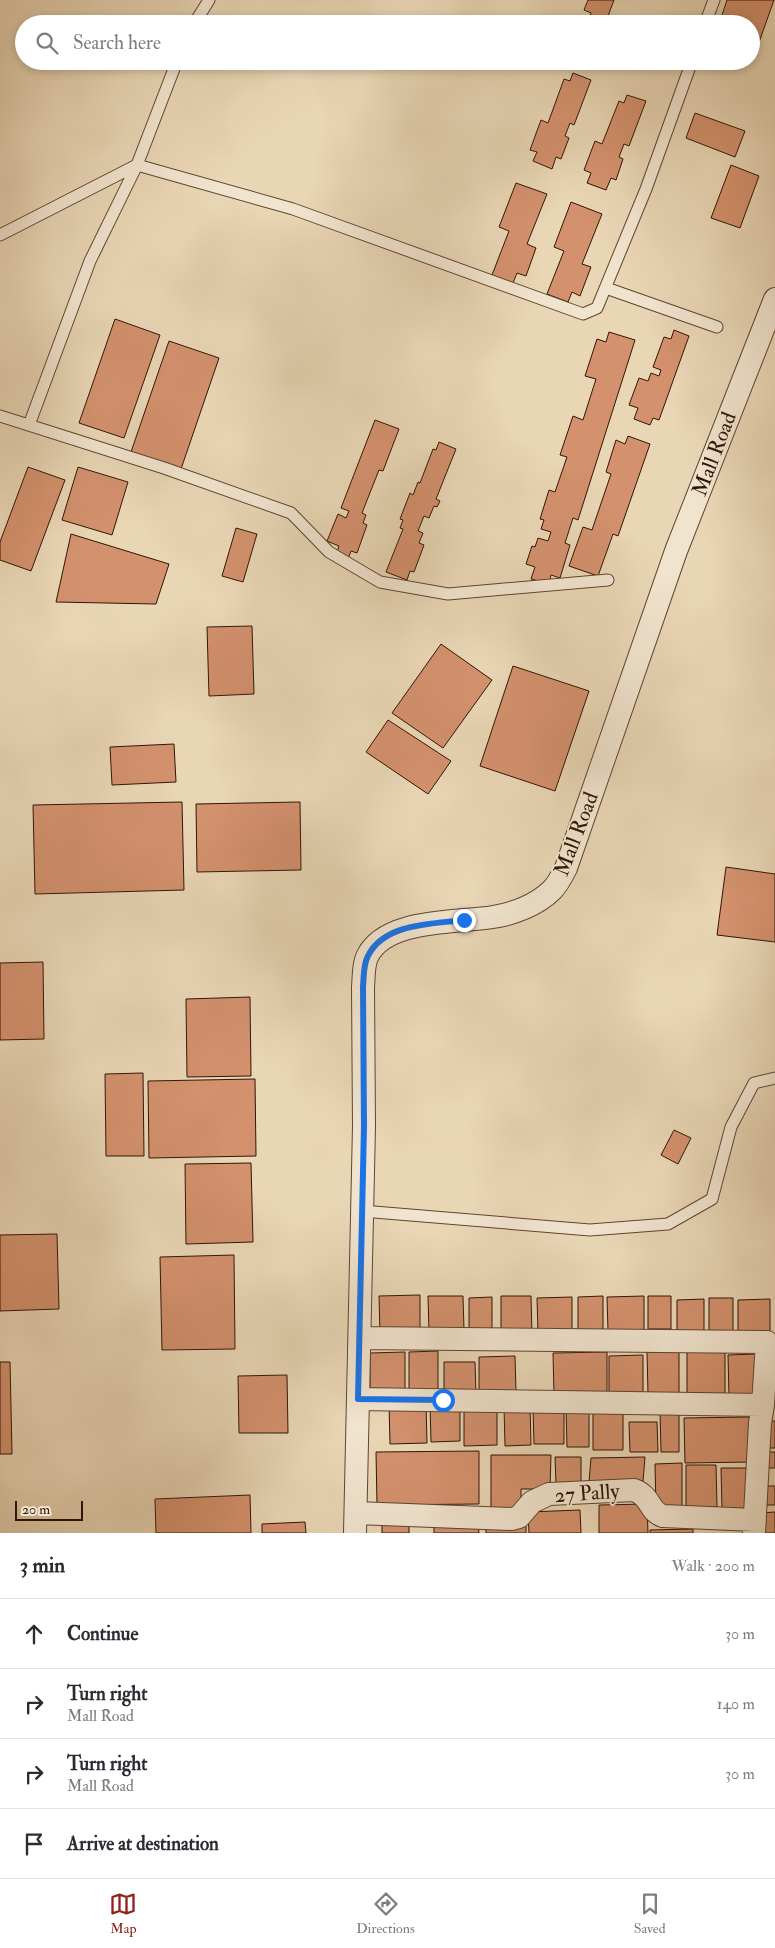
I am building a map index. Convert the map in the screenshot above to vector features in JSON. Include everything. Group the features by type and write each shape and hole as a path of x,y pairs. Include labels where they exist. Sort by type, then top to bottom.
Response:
{"street":[{"name":"Mall Road","path":"356,1523 364,1126 363,987 364,967 367,957 382,940 396,932 412,927 493,917 516,912 551,891 559,882 566,868 676,551 775,299"},
{"path":"360,1338 767,1342 760,1423 755,1527"},
{"path":"358,1399 763,1405"},
{"name":"27 Pally","path":"356,1523 512,1519 518,1517 532,1502 549,1494 634,1490 644,1495 654,1511 663,1516 755,1527"}],"lane":[{"path":"200,15 209,0"},
{"path":"708,15 714,0"},
{"path":"29,426 90,261 137,165 174,70"},
{"path":"0,235 137,165 293,209 583,314 598,308 646,188 689,70"},
{"path":"606,288 717,326"},
{"path":"0,416 164,468 291,513 328,552 380,582 448,594 608,580"},
{"path":"362,1211 590,1230 668,1224 712,1199 734,1120 754,1083 775,1078"}],"building":[{"path":"588,0 614,0 608,15 590,15 591,13 584,10"},
{"path":"727,0 774,0 760,40 760,15 722,15"},
{"path":"573,73 591,80 574,125 570,123 565,136 569,138 561,159 556,157 552,169 533,161 537,152 530,150 541,120 548,123 564,79 570,81"},
{"path":"627,95 646,101 629,146 624,144 619,157 623,159 616,180 611,178 606,190 587,183 591,173 584,170 595,141 602,144 619,101 624,103"},
{"path":"695,113 745,131 735,157 686,138"},
{"path":"731,165 759,176 740,228 711,218"},
{"path":"516,183 547,194 527,244 536,248 526,276 517,273 513,283 492,275 509,231 499,227"},
{"path":"571,202 602,214 582,264 591,267 580,296 572,292 568,302 547,294 564,251 554,247"},
{"path":"115,319 160,335 124,438 79,423"},
{"path":"674,330 689,336 659,420 653,418 650,425 634,419 638,408 629,405 639,378 648,381 651,373 659,376 661,370 653,367 664,337 671,339"},
{"path":"609,332 635,340 578,520 573,518 565,543 570,545 560,578 551,575 549,584 531,579 535,567 526,564 532,546 535,547 538,538 548,541 551,532 541,529 544,520 540,519 549,490 555,492 567,457 560,455 573,416 583,420 596,379 585,376 597,339 606,342"},
{"path":"169,341 219,358 181,469 131,452"},
{"path":"375,420 399,429 383,471 379,470 362,513 366,515 363,523 367,525 357,553 351,551 348,559 336,554 339,546 327,541 338,514 346,518 349,511 341,508"},
{"path":"628,436 650,444 618,536 613,534 598,576 569,566 583,527 592,530 611,474 606,472 616,440 625,444"},
{"path":"439,442 456,449 436,499 440,501 437,507 434,506 429,518 424,516 418,531 423,533 419,543 424,545 414,572 410,571 407,580 386,572 403,529 400,528 403,520 400,519 410,493 413,495 418,482 420,483 433,449 436,450"},
{"path":"28,467 65,480 31,571 0,560 0,542"},
{"path":"78,467 128,482 112,535 62,520"},
{"path":"236,528 257,534 243,582 222,576"},
{"path":"71,534 169,564 156,604 56,602"},
{"path":"252,626 254,694 209,696 207,627"},
{"path":"441,644 492,680 443,748 392,713"},
{"path":"513,666 589,691 555,791 480,766"},
{"path":"388,720 451,761 428,794 366,752"},
{"path":"174,744 176,782 112,785 110,747"},
{"path":"182,802 184,890 35,894 33,805"},
{"path":"300,802 301,870 197,872 196,804"},
{"path":"726,867 775,874 775,942 717,935"},
{"path":"43,962 44,1039 0,1040 0,963"},
{"path":"250,997 251,1076 187,1077 186,999"},
{"path":"143,1073 144,1156 106,1156 105,1074"},
{"path":"255,1079 256,1156 149,1158 148,1081"},
{"path":"674,1130 691,1138 678,1164 661,1155"},
{"path":"251,1163 253,1242 186,1244 185,1164"},
{"path":"57,1234 59,1309 0,1311 0,1235"},
{"path":"234,1255 235,1349 162,1350 160,1257"},
{"path":"420,1295 420,1332 380,1333 379,1296"},
{"path":"428,1296 463,1296 464,1330 429,1331"},
{"path":"501,1296 531,1296 532,1335 501,1335"},
{"path":"603,1296 603,1331 578,1331 578,1297"},
{"path":"644,1296 644,1331 608,1331 607,1297"},
{"path":"648,1296 671,1296 671,1329 648,1329"},
{"path":"492,1297 492,1333 469,1333 469,1298"},
{"path":"572,1297 572,1332 538,1333 537,1298"},
{"path":"709,1298 733,1298 733,1333 709,1334"},
{"path":"704,1299 704,1334 677,1334 677,1300"},
{"path":"770,1299 770,1336 738,1337 738,1300"},
{"path":"725,1350 725,1398 687,1399 687,1351"},
{"path":"438,1351 438,1392 409,1392 409,1352"},
{"path":"679,1351 679,1393 648,1394 647,1352"},
{"path":"405,1352 405,1391 370,1391 370,1353"},
{"path":"607,1352 607,1393 554,1394 553,1353"},
{"path":"756,1354 756,1396 729,1397 728,1355"},
{"path":"643,1355 643,1396 609,1396 609,1356"},
{"path":"515,1356 516,1392 479,1393 479,1357"},
{"path":"0,1362 10,1362 12,1454 0,1454"},
{"path":"444,1362 475,1362 476,1395 444,1396"},
{"path":"287,1375 288,1433 239,1433 238,1376"},
{"path":"426,1402 427,1443 390,1444 389,1403"},
{"path":"460,1404 460,1441 431,1442 430,1405"},
{"path":"497,1405 497,1445 464,1446 464,1406"},
{"path":"530,1405 531,1445 505,1446 504,1406"},
{"path":"566,1407 589,1407 589,1447 567,1447"},
{"path":"564,1408 564,1444 534,1444 533,1409"},
{"path":"623,1409 623,1450 593,1450 593,1410"},
{"path":"660,1410 679,1410 679,1452 661,1452"},
{"path":"750,1417 751,1462 685,1463 684,1418"},
{"path":"768,1421 775,1421 775,1448 769,1448"},
{"path":"629,1422 657,1422 658,1452 630,1452"},
{"path":"479,1451 479,1504 377,1505 376,1452"},
{"path":"768,1452 775,1452 775,1468 768,1468"},
{"path":"491,1455 551,1455 550,1489 521,1489 521,1509 491,1508"},
{"path":"555,1457 581,1457 581,1484 556,1484"},
{"path":"645,1457 643,1481 589,1482 591,1458"},
{"path":"682,1463 682,1507 656,1508 655,1464"},
{"path":"686,1465 716,1465 717,1507 686,1508"},
{"path":"721,1468 753,1468 754,1508 722,1509"},
{"path":"762,1486 775,1486 775,1505 762,1505"},
{"path":"250,1495 251,1533 156,1533 155,1499"},
{"path":"647,1504 648,1533 599,1533 599,1505"},
{"path":"580,1510 581,1533 529,1533 528,1512"},
{"path":"775,1512 775,1533 760,1533 760,1513"},
{"path":"305,1522 306,1533 262,1533 262,1524"},
{"path":"382,1524 409,1525 409,1533 382,1533"},
{"path":"478,1526 479,1533 434,1533 434,1527"},
{"path":"526,1526 526,1533 486,1533 486,1527"},
{"path":"693,1529 693,1533 650,1533 650,1530"}],"route":[{"path":"443,1400 358,1399 364,1126 363,987 364,967 367,957 382,940 396,932 412,927 464,920"}]}
